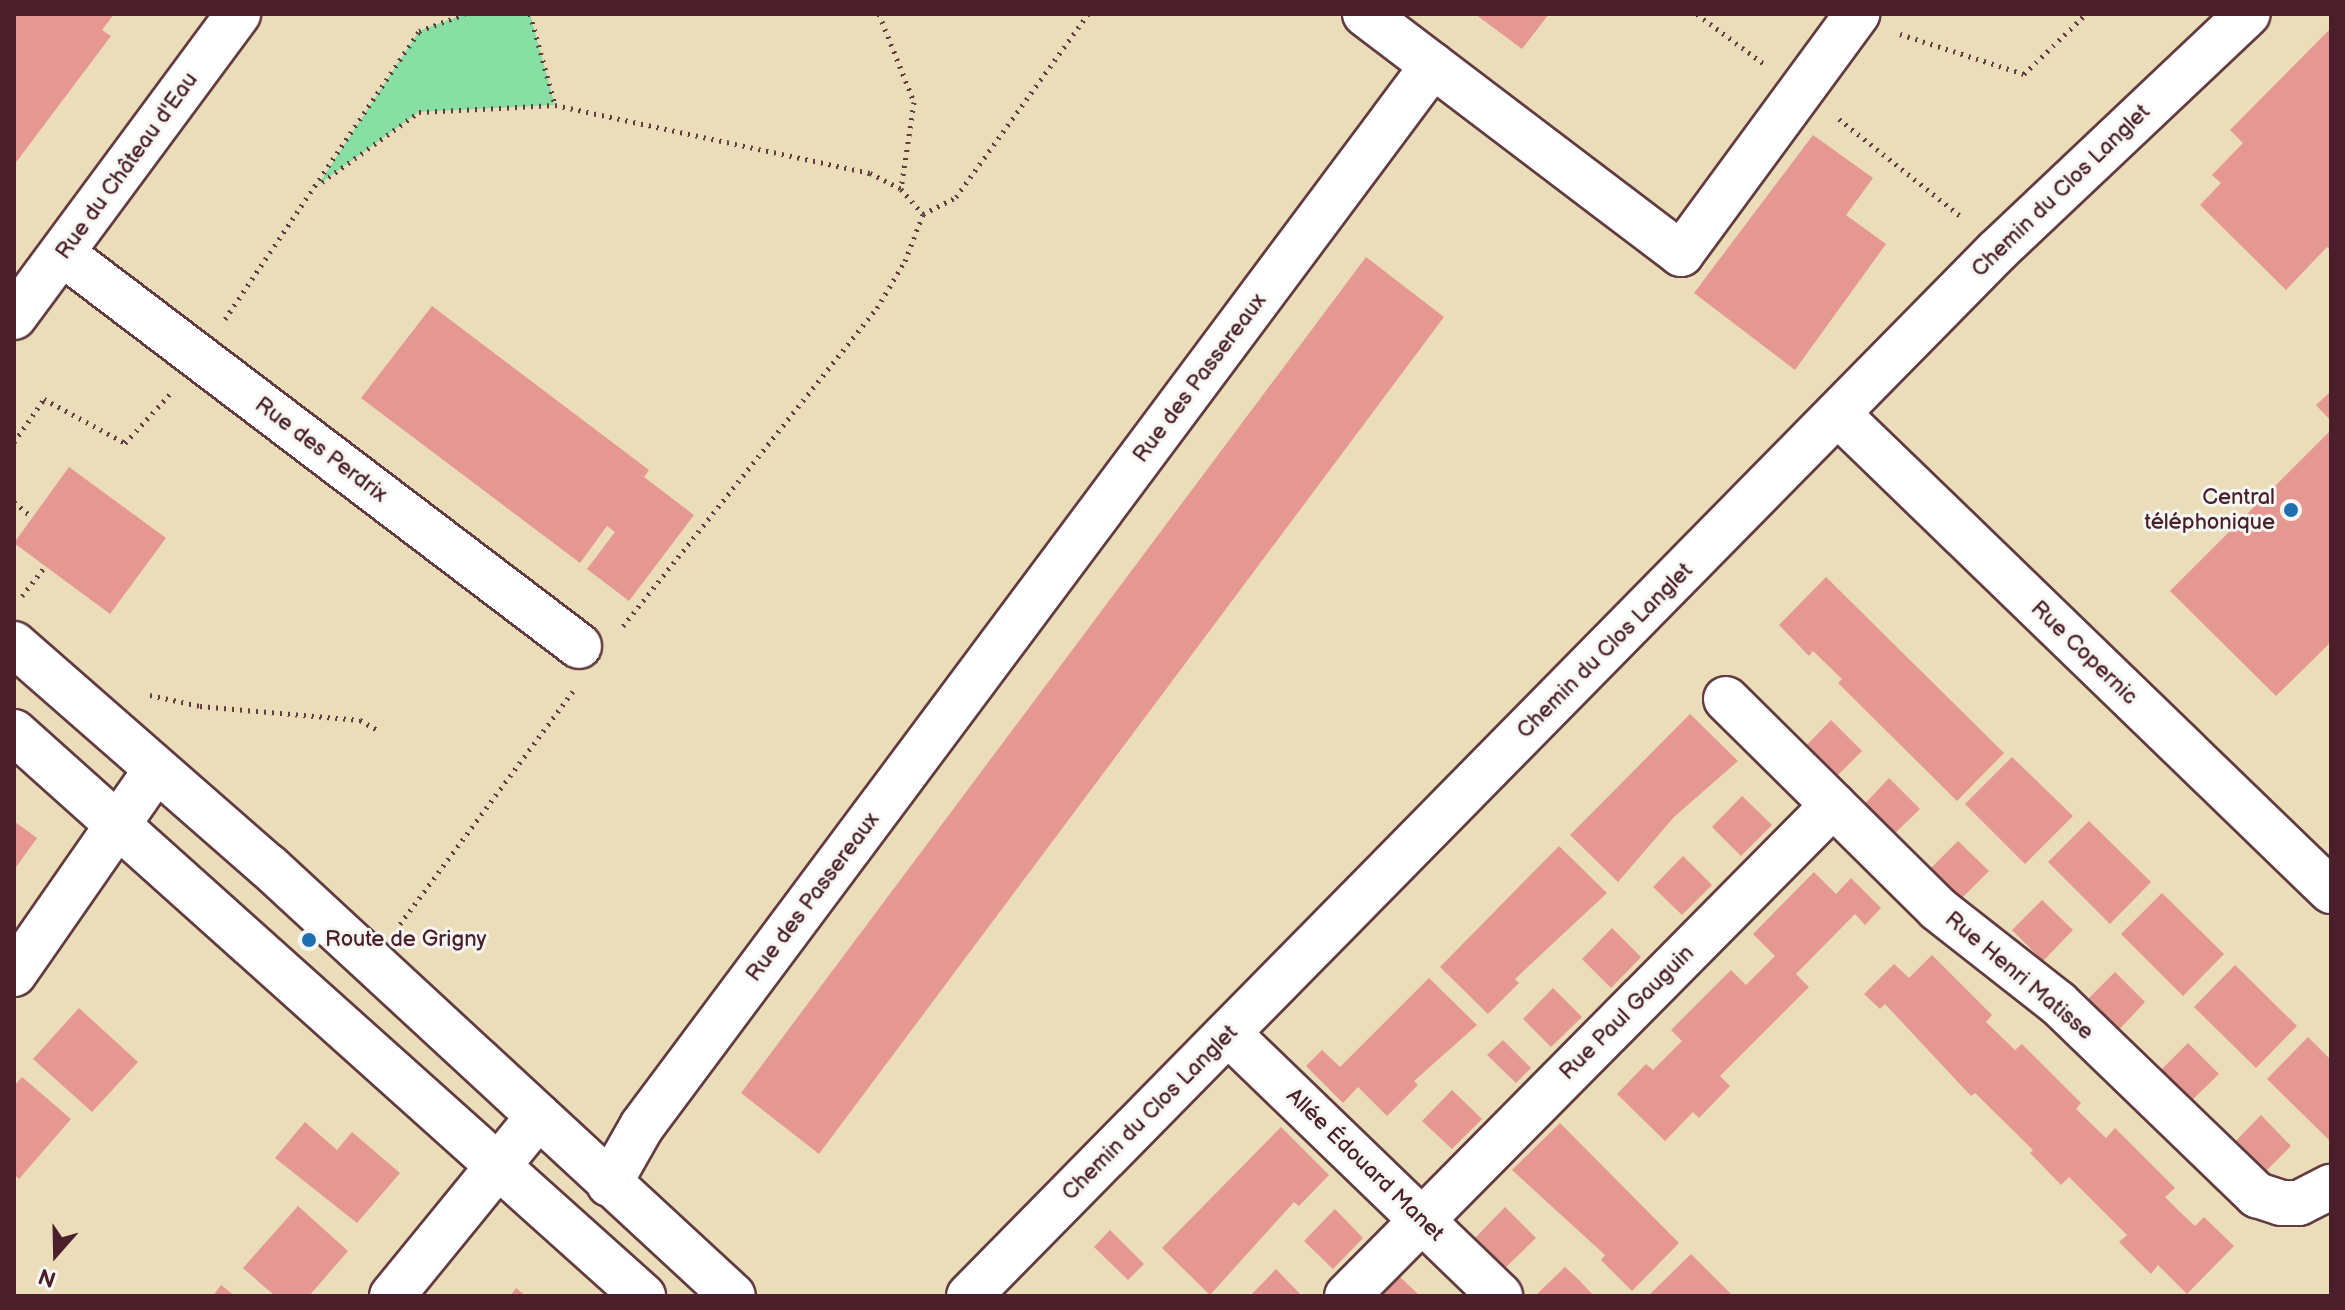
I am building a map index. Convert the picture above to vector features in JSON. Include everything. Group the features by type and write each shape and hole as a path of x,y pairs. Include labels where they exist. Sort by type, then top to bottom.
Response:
{"street":[{"name":"Rue du Château d'Eau","path":"14,317 238,14"},
{"path":"1365,14 1681,254 1798,89 1856,16"},
{"name":"Chemin du Clos Langlet","path":"969,1296 1997,251 2248,14"},
{"name":"Rue des Passereaux","path":"609,1184 642,1126 1433,65"},
{"name":"Rue des Perdrix","path":"63,254 591,655"},
{"name":"Rue Copernic","path":"1838,414 2331,891"},
{"path":"14,644 372,961 733,1296"},
{"name":"Rue Henri Matisse","path":"1726,699 1938,909 2058,1003 2257,1195 2281,1203 2299,1203 2331,1187"},
{"path":"14,732 120,822 643,1296"},
{"path":"14,974 156,770"},
{"name":"Rue Paul Gauguin","path":"1347,1296 1833,805"},
{"name":"Allée Édouard Manet","path":"1229,1034 1500,1296"},
{"path":"392,1296 539,1116"}],"path":[{"path":"14,442 44,399 125,443 202,360 241,291 318,185 419,31 465,14"},
{"path":"530,14 555,105"},
{"path":"879,14 914,102 901,189"},
{"path":"372,961 591,655 877,308 905,261 923,214 956,197 1088,14"},
{"path":"1697,14 1937,192 1997,251"},
{"path":"1856,16 2024,74 2086,14"},
{"path":"318,185 419,112 555,105 870,173 901,189 923,214"},
{"path":"14,429 20,434"},
{"path":"14,502 32,517"},
{"path":"14,607 45,567"},
{"path":"145,694 200,706 360,720 377,730"}],"green space":[{"path":"465,14 530,14 555,105 419,112 318,185 419,31"}],"building":[{"path":"14,14 114,14 102,30 111,36 14,165"},
{"path":"1475,14 1549,14 1522,49"},
{"path":"2330,29 2331,251 2327,247 2286,290 2200,205 2221,183 2212,175 2243,143 2230,130"},
{"path":"1813,135 1873,178 1846,215 1886,244 1795,370 1694,293"},
{"path":"1366,257 1444,317 819,1154 741,1093"},
{"path":"432,306 649,470 644,477 694,515 629,601 587,569 615,532 607,526 580,563 361,398"},
{"path":"2331,391 2331,421 2316,405"},
{"name":"Central téléphonique","path":"2331,430 2331,642 2276,696 2170,591"},
{"path":"69,467 166,538 110,614 14,543"},
{"path":"1826,577 2004,753 1957,801 1838,683 1842,679 1813,651 1809,656 1779,625"},
{"path":"1690,714 1738,761 1674,817 1618,882 1570,835"},
{"path":"1831,720 1862,751 1832,781 1801,751"},
{"path":"2012,757 2073,816 2025,864 1965,804"},
{"path":"1889,778 1920,809 1890,838 1860,809"},
{"path":"1742,796 1772,825 1741,856 1712,827"},
{"path":"14,821 37,838 14,870"},
{"path":"2089,821 2151,882 2110,924 2048,862"},
{"path":"1958,841 1989,871 1958,902 1928,871"},
{"path":"1559,846 1607,893 1515,979 1519,983 1488,1014 1440,967"},
{"path":"1683,856 1712,885 1682,915 1653,887"},
{"path":"1814,872 1836,894 1851,878 1881,908 1865,925 1855,914 1796,974 1809,987 1720,1076 1730,1086 1699,1118 1693,1112 1665,1141 1617,1094 1646,1064 1653,1070 1682,1041 1671,1030 1731,970 1746,985 1775,956 1753,934"},
{"path":"2162,893 2224,954 2183,996 2121,934"},
{"path":"2042,900 2073,930 2043,961 2012,930"},
{"path":"1612,928 1641,957 1611,988 1582,959"},
{"path":"1932,955 1992,1015 1986,1022 2015,1050 2022,1044 2081,1103 2076,1109 2106,1138 2115,1128 2175,1188 2165,1197 2180,1212 2195,1226 2204,1217 2234,1246 2187,1294 2158,1265 2151,1274 2119,1242 2127,1235 2069,1177 2061,1185 2030,1153 2033,1150 1975,1093 1971,1096 1885,1004 1880,1009 1864,994 1894,964 1909,978"},
{"path":"2235,965 2297,1026 2256,1068 2194,1007"},
{"path":"2115,972 2145,1002 2116,1033 2085,1002"},
{"path":"1429,978 1477,1025 1414,1081 1418,1085 1387,1116 1358,1087 1343,1103 1306,1066 1322,1050 1340,1067"},
{"path":"1553,988 1582,1017 1551,1047 1523,1019"},
{"path":"79,1008 138,1062 92,1112 33,1059"},
{"path":"2308,1037 2331,1060 2329,1140 2267,1079"},
{"path":"1503,1040 1531,1068 1516,1083 1487,1055"},
{"path":"2188,1043 2219,1074 2188,1104 2157,1074"},
{"path":"22,1077 71,1119 19,1179 14,1174 14,1086"},
{"path":"1452,1090 1482,1119 1452,1149 1422,1121"},
{"path":"2261,1115 2291,1146 2261,1176 2231,1146"},
{"path":"305,1122 337,1150 352,1132 400,1173 357,1223 275,1158"},
{"path":"1560,1123 1679,1243 1632,1291 1601,1260 1605,1255 1512,1170"},
{"path":"1281,1127 1329,1175 1299,1206 1294,1202 1210,1295 1162,1248"},
{"path":"298,1206 348,1251 309,1296 275,1296 243,1268"},
{"path":"1505,1207 1536,1238 1505,1268 1475,1238"},
{"path":"1335,1209 1363,1238 1333,1269 1304,1241"},
{"path":"1110,1230 1144,1264 1128,1280 1094,1247"},
{"path":"1691,1254 1733,1296 1648,1296"},
{"path":"1565,1267 1594,1296 1535,1296"},
{"path":"1276,1269 1302,1296 1250,1296"},
{"path":"1396,1273 1420,1296 1373,1296"},
{"path":"221,1285 235,1296 213,1296"},
{"path":"516,1288 526,1296 510,1296"}],"place":[{"name":"Central téléphonique","path":"2291,510"},
{"name":"Route de Grigny","path":"309,940"}]}
